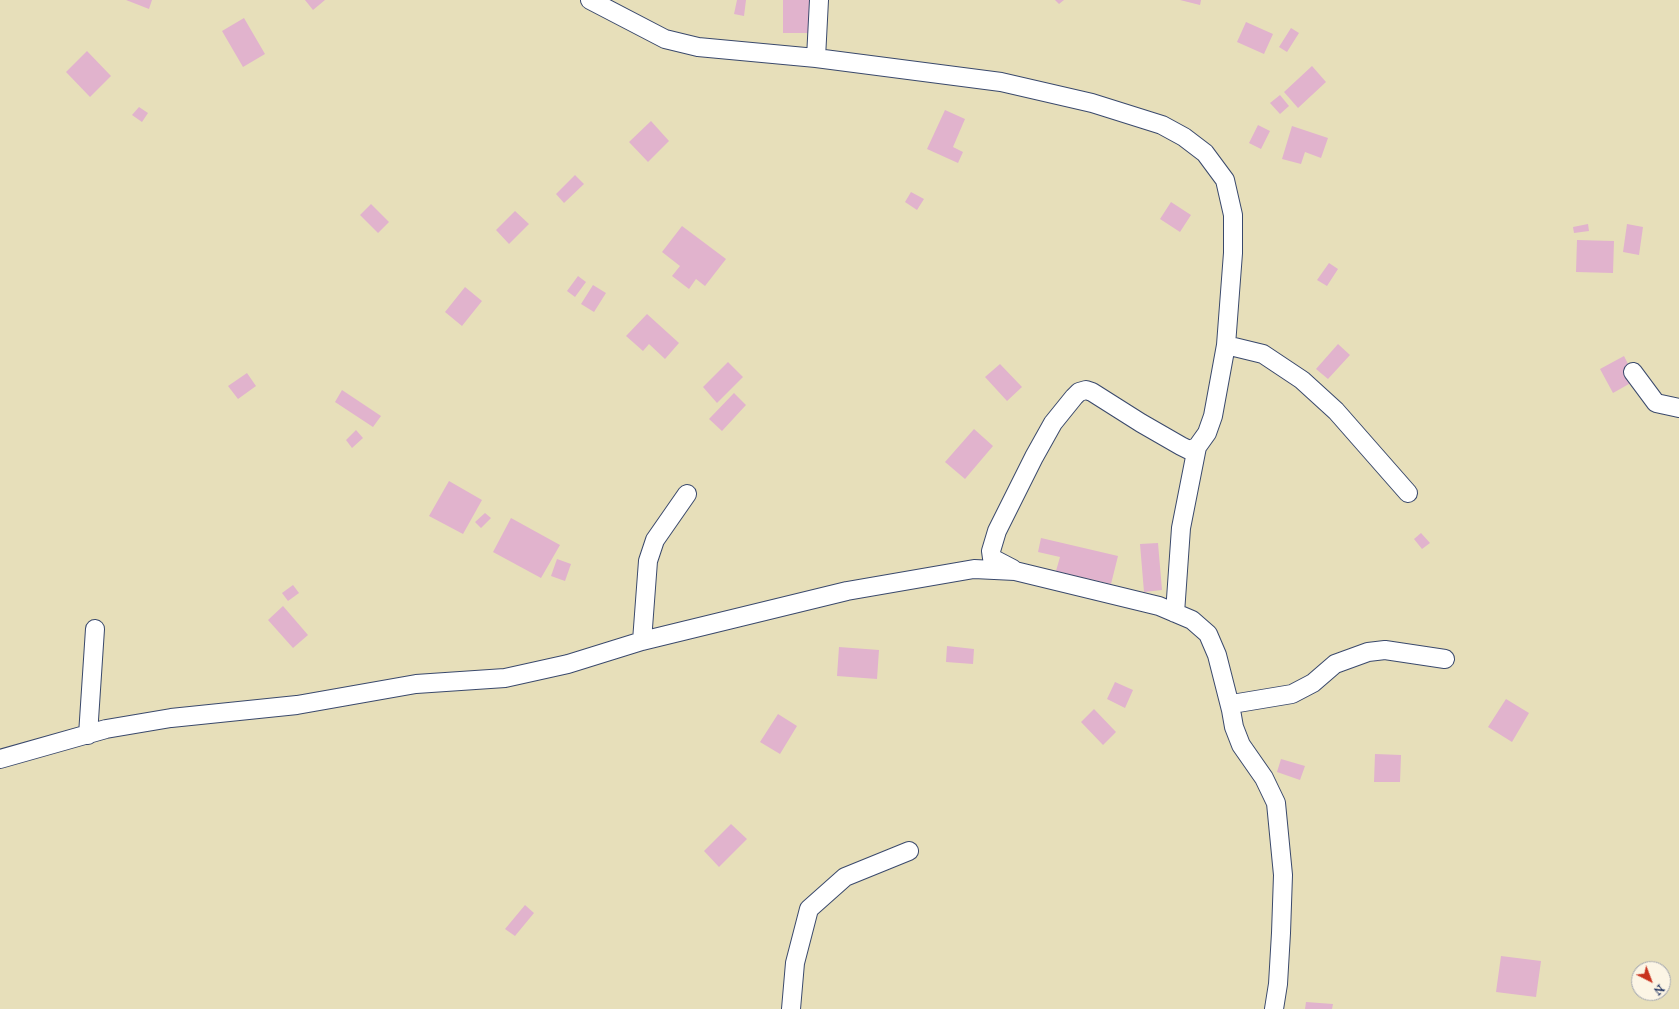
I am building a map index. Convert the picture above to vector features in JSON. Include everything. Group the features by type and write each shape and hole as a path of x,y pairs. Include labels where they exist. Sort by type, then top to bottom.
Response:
{"street":[{"path":"590,0 664,39 698,47 816,58 1001,82 1092,103 1162,125 1184,137 1205,153 1225,180 1232,215 1233,253 1226,344 1213,416 1207,433 1196,446 1189,450 1141,423 1092,392 1086,390 1080,392 1074,397 1053,423 1034,457 997,531 991,551 992,558 1015,571"},
{"path":"816,58 819,0"},
{"path":"1226,344 1263,354 1302,380 1336,411 1408,492"},
{"path":"1633,372 1656,403 1679,408"},
{"path":"1175,613 1181,528 1196,446"},
{"path":"642,641 648,560 655,540 687,494"},
{"path":"0,759 106,729 171,718 297,705 416,684 505,678 568,664 642,641 847,591 974,569 1015,571 1160,606 1192,620 1208,634 1217,655 1234,727 1241,745 1264,778 1276,803 1283,875 1280,948 1274,1009"},
{"path":"88,734 95,629"},
{"path":"1231,710 1232,704 1292,694 1313,683 1335,664 1368,652 1385,650 1445,659"},
{"path":"792,1009 795,963 809,909 845,877 909,851"}],"building":[{"path":"126,0 152,0 149,9"},
{"path":"305,0 325,0 313,10"},
{"path":"737,0 746,0 744,16 734,14"},
{"path":"783,0 813,0 813,33 783,33"},
{"path":"1055,0 1064,0 1059,4"},
{"path":"1180,0 1201,0 1200,5"},
{"path":"244,18 265,54 243,67 222,31"},
{"path":"1246,22 1273,34 1264,54 1237,42"},
{"path":"1291,28 1299,33 1287,52 1279,47"},
{"path":"87,51 111,76 90,97 66,72"},
{"path":"1312,66 1326,82 1298,108 1284,92"},
{"path":"1280,95 1289,106 1280,114 1270,103"},
{"path":"139,107 148,113 142,122 132,115"},
{"path":"945,110 965,119 953,147 963,152 958,163 927,149"},
{"path":"651,121 669,141 648,162 629,142"},
{"path":"1258,125 1270,131 1261,149 1249,143"},
{"path":"1292,126 1328,138 1321,158 1305,152 1301,164 1282,159"},
{"path":"575,175 584,184 564,203 556,194"},
{"path":"911,192 924,199 917,210 905,202"},
{"path":"1171,202 1191,215 1180,232 1160,219"},
{"path":"371,204 389,222 378,233 360,215"},
{"path":"515,211 529,224 509,244 496,230"},
{"path":"1588,224 1589,231 1574,233 1573,227"},
{"path":"1627,224 1643,227 1639,255 1623,252"},
{"path":"682,226 726,259 705,286 696,279 689,289 672,276 680,266 662,252"},
{"path":"1577,240 1614,241 1613,273 1576,272"},
{"path":"1329,263 1338,269 1327,286 1317,280"},
{"path":"578,276 586,282 575,297 567,291"},
{"path":"593,285 606,293 594,312 581,304"},
{"path":"465,287 482,301 462,326 445,312"},
{"path":"647,314 679,343 665,359 649,344 643,351 626,336"},
{"path":"1338,344 1350,355 1328,379 1316,369"},
{"path":"1624,356 1636,380 1613,393 1600,369"},
{"path":"728,362 743,377 717,403 703,387"},
{"path":"1000,364 1022,387 1007,401 985,377"},
{"path":"247,373 256,386 238,399 228,386"},
{"path":"342,390 381,416 373,427 335,402"},
{"path":"734,393 746,405 722,431 709,419"},
{"path":"974,429 993,446 965,479 945,462"},
{"path":"356,430 363,438 352,448 346,440"},
{"path":"449,481 482,500 463,534 429,516"},
{"path":"485,513 491,518 481,528 475,522"},
{"path":"511,518 560,545 541,578 493,552"},
{"path":"1421,533 1430,543 1422,549 1414,539"},
{"path":"1041,538 1118,556 1111,584 1056,571 1060,557 1038,552"},
{"path":"1158,543 1162,590 1144,592 1140,544"},
{"path":"557,559 571,564 565,581 551,576"},
{"path":"293,585 299,593 288,601 282,593"},
{"path":"283,606 308,635 293,648 268,620"},
{"path":"947,646 974,649 973,664 946,662"},
{"path":"839,647 879,650 877,679 837,676"},
{"path":"1115,682 1133,690 1125,708 1107,699"},
{"path":"1506,699 1529,713 1512,742 1488,727"},
{"path":"1094,709 1116,732 1103,745 1081,722"},
{"path":"778,714 797,726 780,754 760,742"},
{"path":"1375,754 1401,755 1400,782 1374,782"},
{"path":"1281,759 1305,766 1300,780 1277,772"},
{"path":"731,824 747,839 719,867 704,851"},
{"path":"525,905 534,913 515,936 505,929"},
{"path":"1501,956 1541,961 1536,997 1496,992"},
{"path":"1306,1002 1333,1004 1332,1009 1305,1009"}]}
